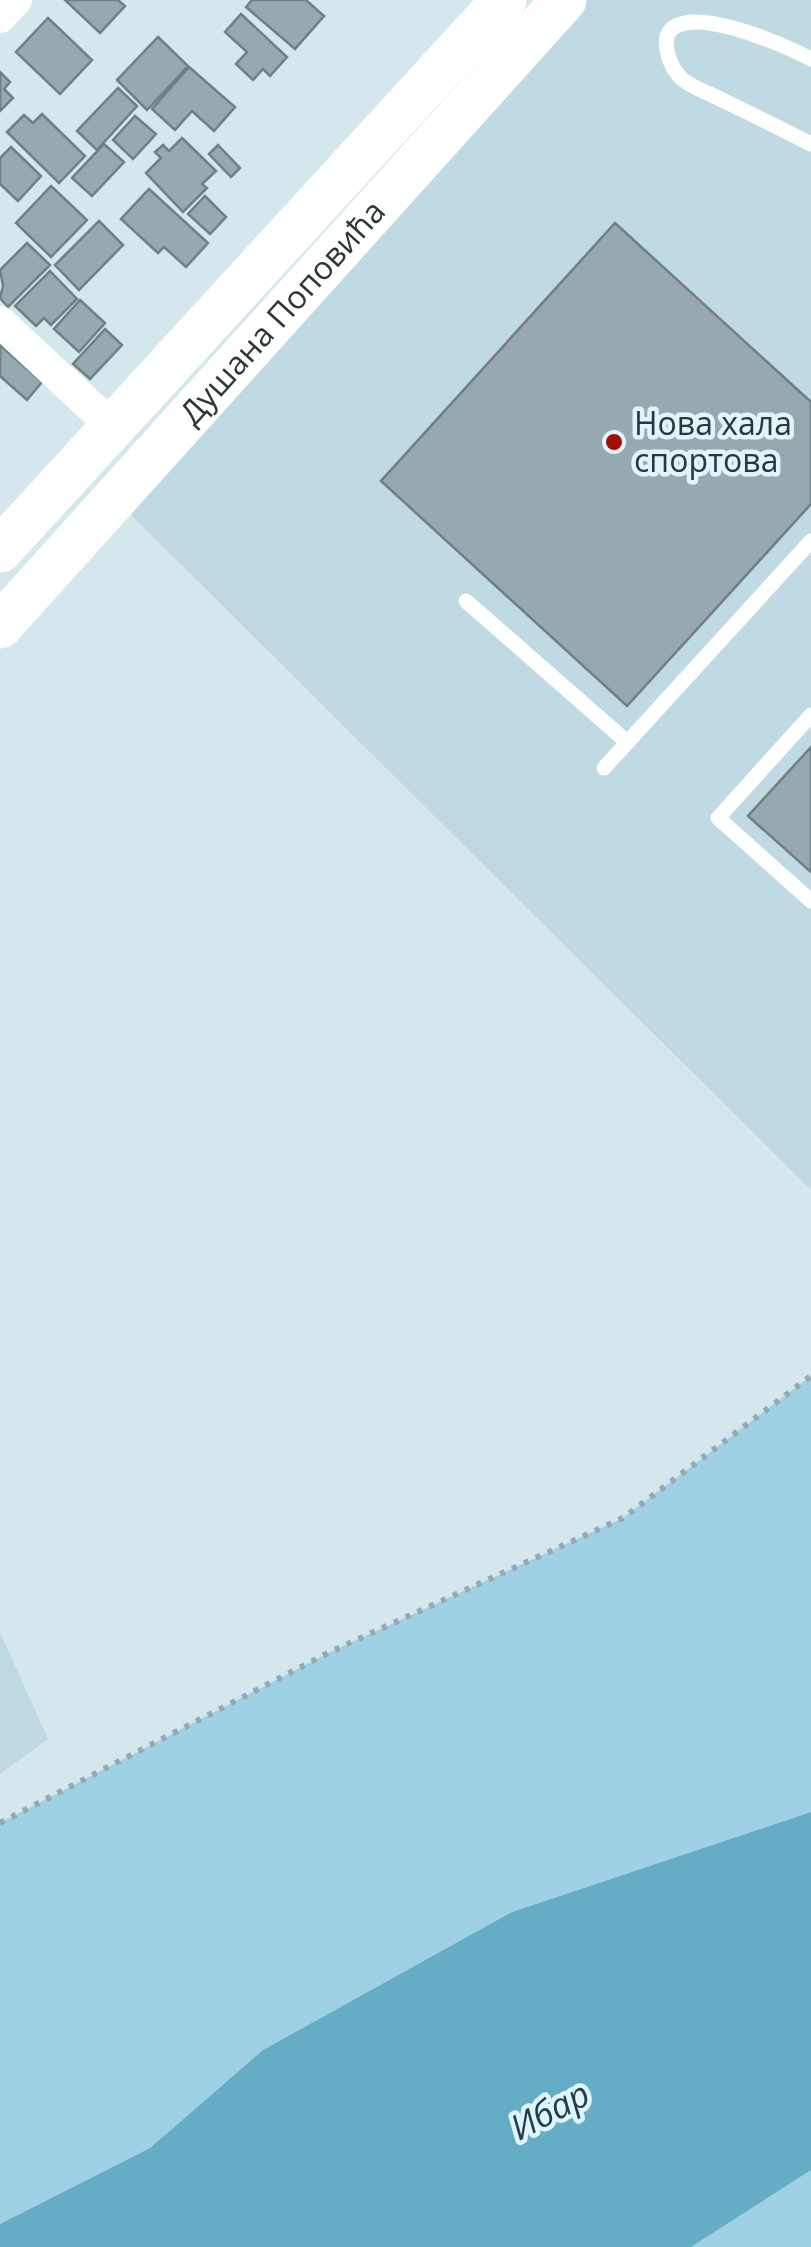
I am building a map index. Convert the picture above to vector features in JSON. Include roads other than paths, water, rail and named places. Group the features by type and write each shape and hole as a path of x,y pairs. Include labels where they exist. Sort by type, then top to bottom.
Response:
{"main road":[{"name":"Душана Поповића","path":"9,532 112,427 504,0"},
{"name":"Душана Поповића","path":"0,626 564,0"}],"street":[{"path":"0,17 16,0"},
{"path":"0,322 112,427"}],"lane":[{"path":"811,58 718,10 699,8 686,13 667,34 666,50 680,77 811,144"},
{"path":"604,768 811,541"},
{"path":"466,601 628,742"},
{"path":"811,714 718,818 811,901"}],"water":[{"name":"Ибар","path":"811,1812 811,2170 691,2247 0,2247 0,2224 150,2148 263,2050 512,1912"}],"place":[{"name":"Нова хала спортова","path":"614,442"}]}
